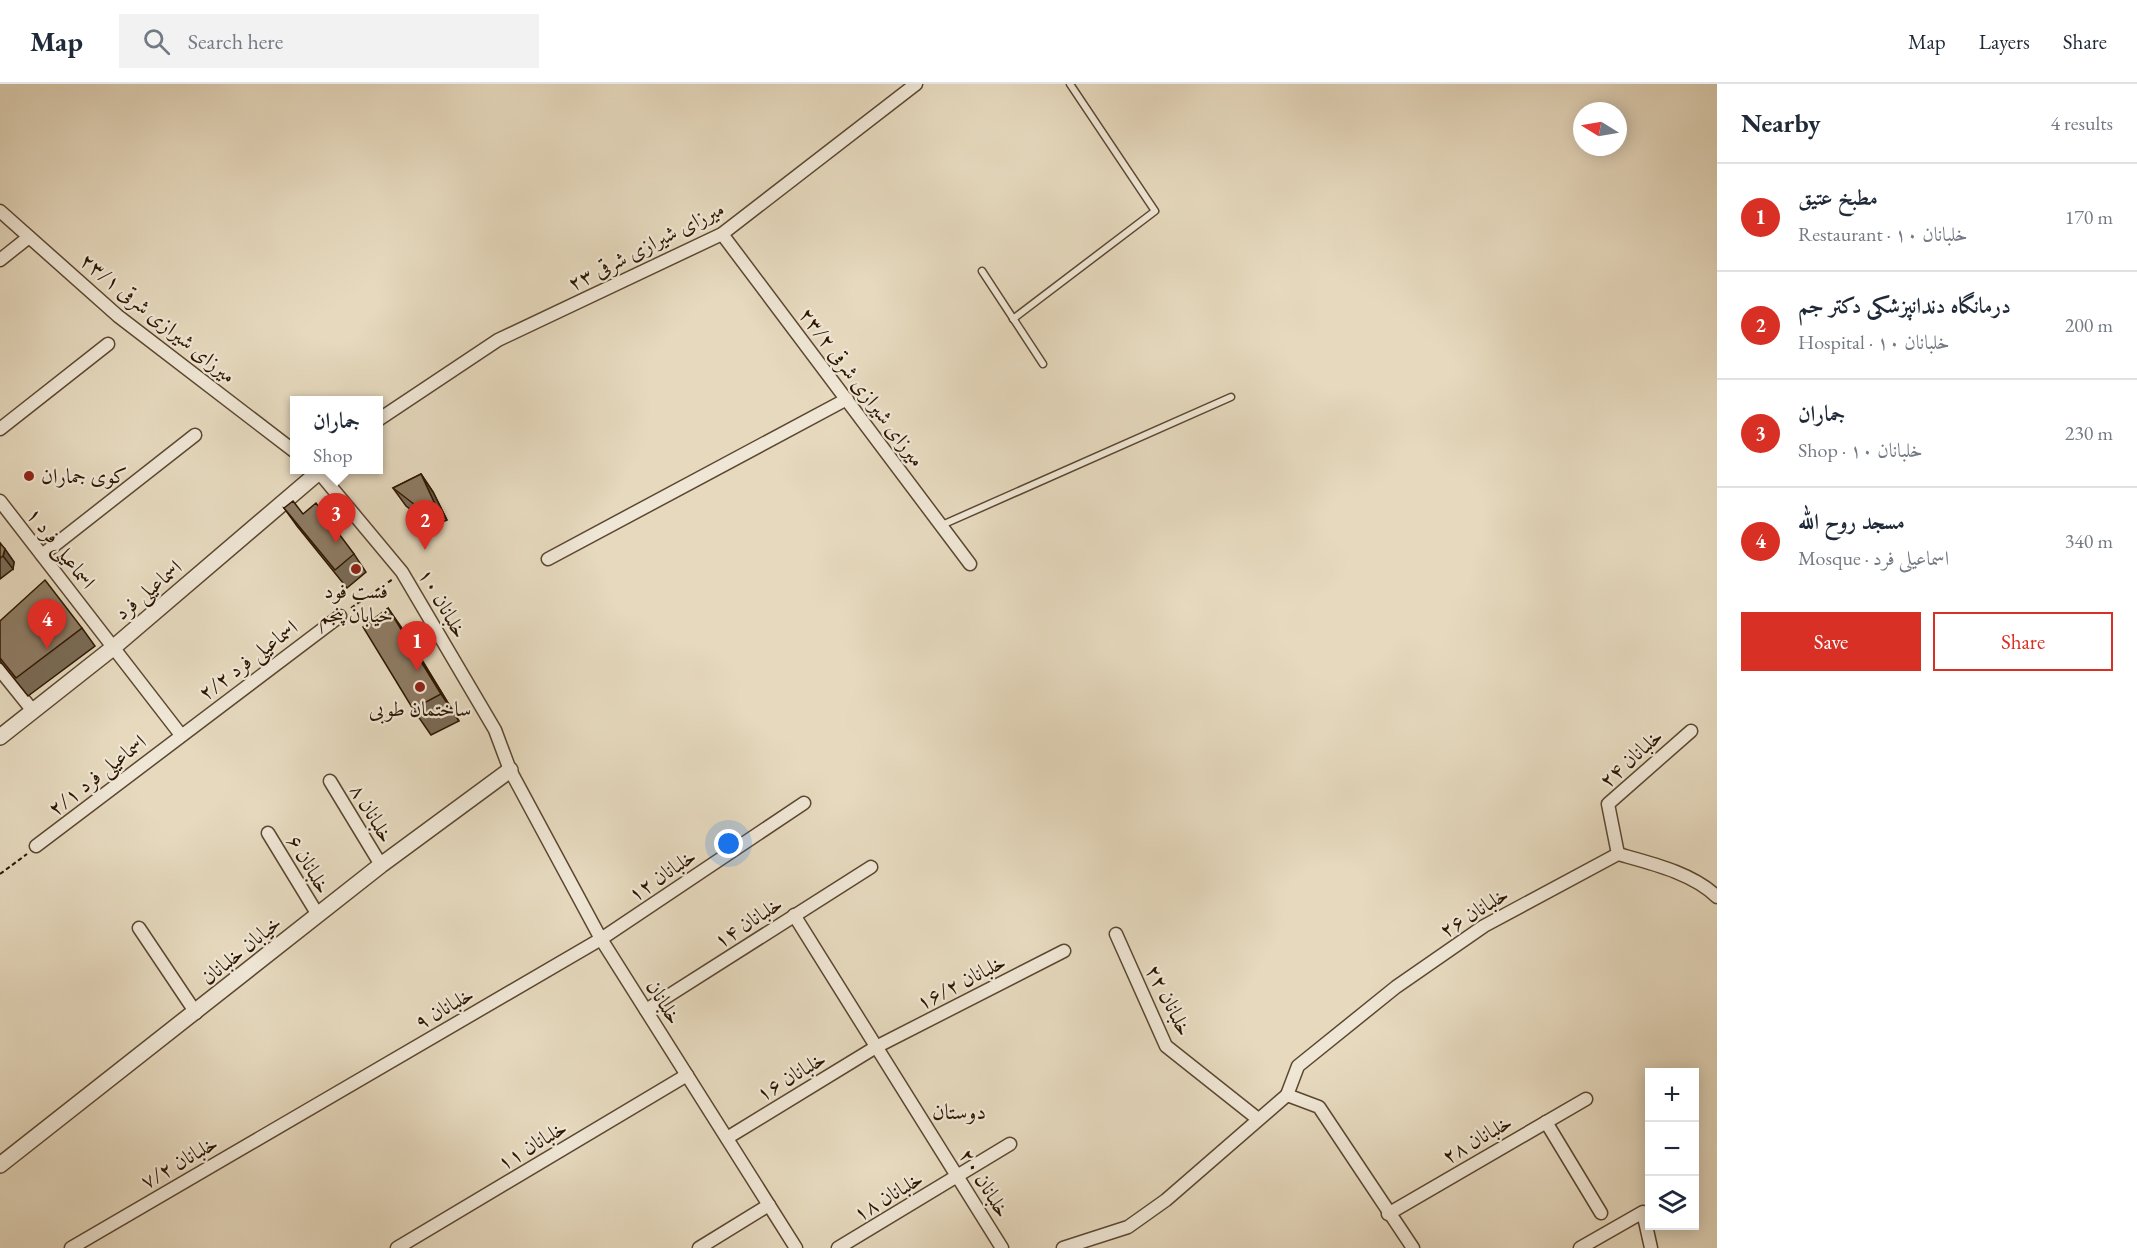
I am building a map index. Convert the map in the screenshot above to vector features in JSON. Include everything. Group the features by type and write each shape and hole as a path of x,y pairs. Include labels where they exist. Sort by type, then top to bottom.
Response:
{"street":[{"name":"۲۳ میرزای شیرازی شرقی","path":"383,417 498,340 722,234 916,84"},
{"name":"۲۳/۱ میرزای شیرازی شرقی","path":"0,211 118,316 290,449"},
{"name":"۲۳/۲ میرزای شیرازی شرقی","path":"722,234 970,564"},
{"path":"0,260 29,237"},
{"path":"0,429 108,344"},
{"path":"548,559 847,399"},
{"path":"42,555 195,435"},
{"name":"اسماعیلی فرد","path":"0,737 114,647 314,474"},
{"name":"۱۰ خلبانان","path":"322,474 402,572 495,730 510,770"},
{"name":"۱ اسماعیلی فرد","path":"1,504 181,735"},
{"name":"۲/۲ اسماعیلی فرد","path":"181,735 340,616"},
{"path":"0,670 33,711"},
{"name":"۲۴ خلبانان","path":"1618,854 1608,804 1691,731"},
{"name":"۲/۱ اسماعیلی فرد","path":"36,846 181,735"},
{"name":"خیابان خلبانان","path":"0,1165 196,1013 381,865 510,770"},
{"name":"خلبانان","path":"510,770 601,939 796,1248"},
{"name":"۸ خلبانان","path":"330,781 381,865"},
{"name":"۱۲ خلبانان","path":"601,939 804,803"},
{"name":"۶ خلبانان","path":"268,833 318,915"},
{"path":"1618,854 1664,867 1717,897"},
{"name":"۲۶ خلبانان","path":"1287,1095 1298,1066 1396,987 1484,926 1618,854"},
{"name":"۱۴ خلبانان","path":"646,1010 871,867"},
{"name":"۲۰ خلبانان","path":"794,915 1002,1248"},
{"path":"140,928 196,1013"},
{"name":"۲۲ خلبانان","path":"1116,934 1166,1046 1258,1119"},
{"name":"۹ خلبانان","path":"307,1110 601,939"},
{"name":"۱۶/۲ خلبانان","path":"876,1047 1064,951"},
{"name":"۱۶ خلبانان","path":"727,1138 876,1047"},
{"name":"۱۱ خلبانان","path":"397,1248 687,1075"},
{"path":"1063,1248 1128,1227 1166,1200 1287,1095 1319,1107 1388,1214 1413,1248"},
{"name":"۲۸ خلبانان","path":"1388,1214 1586,1099"},
{"name":"۷/۲ خلبانان","path":"71,1248 307,1110"},
{"path":"1546,1122 1601,1213"},
{"name":"۱۸ خلبانان","path":"838,1248 1010,1144"},
{"path":"699,1248 769,1205"},
{"path":"1580,1248 1643,1212 1651,1248"}],"lane":[{"path":"1013,318 1155,211 1070,84"},
{"path":"982,271 1043,364"},
{"path":"942,525 1231,397"}],"path":[{"path":"340,616 402,572"},
{"path":"0,874 36,846"}],"building":[{"path":"421,474 434,502 419,508 393,488"},
{"path":"293,501 303,514 316,503 354,554 335,570 284,508"},
{"path":"0,543 5,549 0,558"},
{"path":"45,580 82,628 16,678 0,658 0,621"},
{"name":"ساختمان طوبی","path":"388,608 441,694 413,709 363,627"}],"place":[{"name":"کوی جماران","path":"29,476"},
{"name":"جماران","path":"336,543"},
{"name":"درمانگاه دندانپزشکی دکتر جم","path":"425,550"},
{"name":"فست فود خیابان پنجم","path":"356,569"},
{"name":"مسجد روح الله","path":"47,649"},
{"name":"مطبخ عتیق","path":"417,671"},
{"name":"ساختمان طوبی","path":"420,687"}],"district":[{"name":"دوستان","path":"959,1111"}]}
